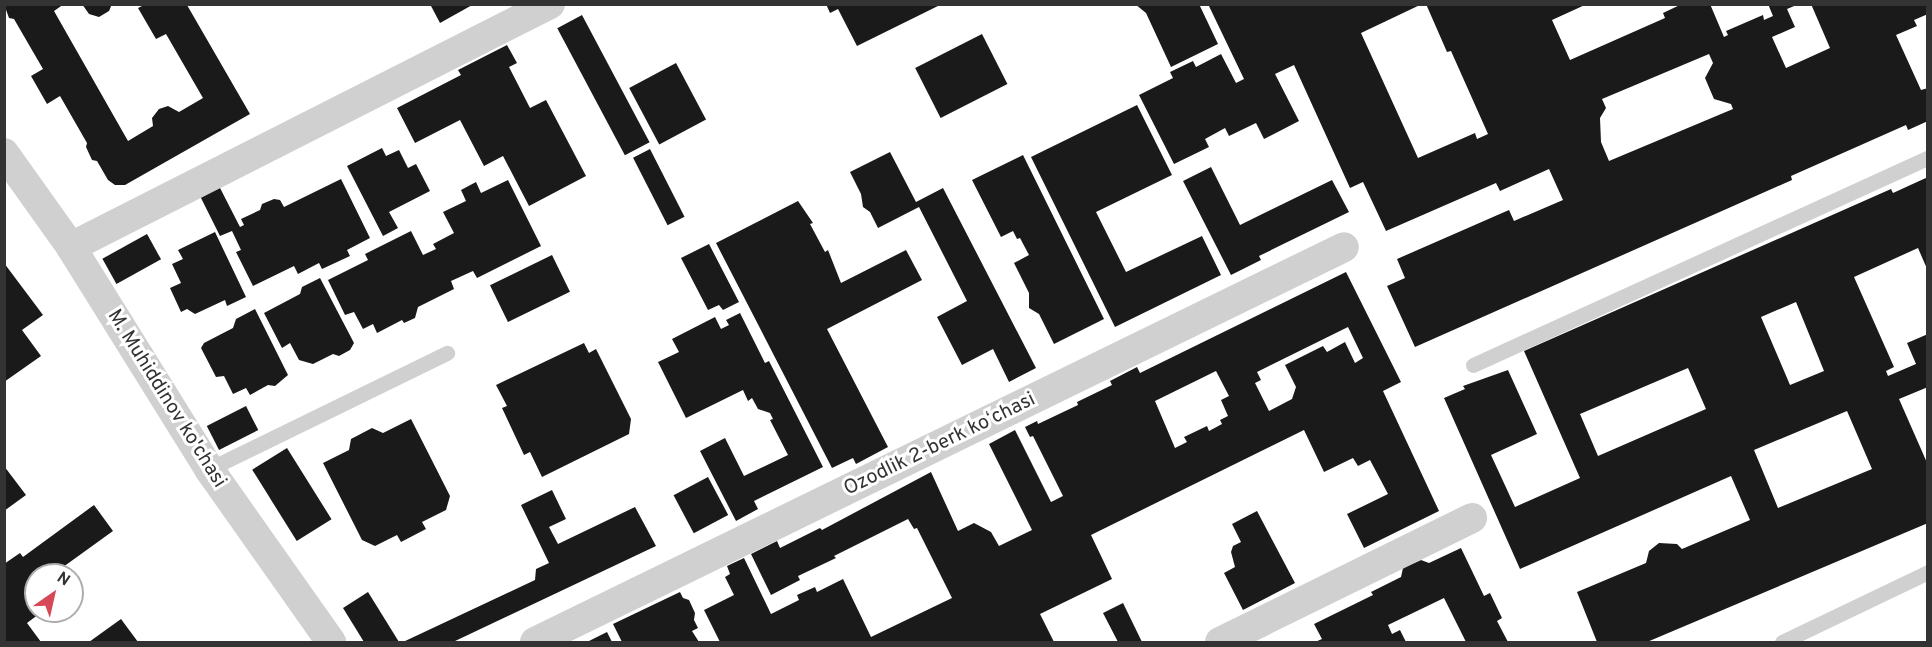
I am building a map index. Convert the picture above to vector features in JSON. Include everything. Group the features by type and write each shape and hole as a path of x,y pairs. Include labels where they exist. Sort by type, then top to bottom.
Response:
{"street":[{"path":"71,247 550,4"},
{"name":"M. Muhiddinov ko'chasi","path":"4,153 71,247 209,469 331,642"},
{"name":"Ozodlik 2-berk koʻchasi","path":"535,642 1344,247"},
{"path":"1220,642 1472,518"}],"lane":[{"path":"1473,365 1928,158"},
{"path":"209,469 447,352"},
{"path":"1782,642 1928,572"}],"building":[{"path":"4,4 64,4 54,11 128,141 153,126 152,118 159,109 168,106 179,112 203,98 166,34 156,39 138,8 144,5 187,5 250,114 125,185 115,185 108,180 97,161 92,160 86,147 87,143 60,96 47,104 31,76 43,69 14,19 9,18"},
{"path":"82,4 112,4 109,11 99,17 89,14"},
{"path":"430,4 474,4 440,23"},
{"path":"826,4 942,4 857,46 838,9 830,13"},
{"path":"1135,4 1199,4 1218,44 1171,67 1146,13"},
{"path":"1208,4 1422,4 1361,33 1418,158 1475,133 1477,139 1488,134 1451,51 1447,52 1426,4 1587,4 1552,20 1570,60 1665,18 1663,13 1682,4 1710,4 1724,37 1728,35 1726,31 1763,15 1764,20 1773,16 1768,4 1799,4 1787,9 1795,27 1772,37 1786,68 1830,48 1811,4 1928,4 1928,14 1914,20 1917,26 1896,35 1921,90 1928,88 1928,121 1908,130 1906,125 1791,176 1792,180 1415,347 1387,286 1405,278 1397,259 1509,210 1514,221 1563,200 1549,169 1500,191 1496,183 1386,231 1363,182 1350,188 1294,65 1275,74 1299,121 1264,139 1256,123 1229,136 1225,128 1205,139 1209,147 1174,164 1139,95 1173,78 1170,72 1193,61 1196,67 1221,54 1236,83 1244,79","holes":["1709,54 1713,63 1705,78 1714,99 1731,104 1733,109 1609,161 1601,142 1600,118 1606,108 1602,99"]},
{"path":"582,15 650,142 625,155 557,28"},
{"path":"982,34 1007,84 941,118 915,68"},
{"path":"507,45 517,63 509,67 530,108 546,100 586,176 529,206 503,156 484,166 460,120 415,143 397,108 461,75 458,70"},
{"path":"676,63 706,120 659,144 629,88"},
{"path":"1137,105 1172,175 1096,212 1126,272 1202,236 1221,275 1115,327 1031,157"},
{"path":"382,148 386,156 399,150 408,168 416,164 430,191 389,212 398,228 383,236 347,166"},
{"path":"650,149 685,217 668,225 633,158"},
{"path":"890,152 916,202 943,188 1036,368 1009,382 993,349 962,365 937,317 967,301 919,207 878,228 870,212 863,207 861,194 850,172"},
{"path":"1023,155 1104,319 1054,344 1039,314 1029,308 1029,293 1014,263 1029,255 1020,238 1017,239 1013,231 1001,237 972,180"},
{"path":"1211,167 1240,225 1332,180 1349,212 1259,256 1261,260 1231,275 1183,181"},
{"path":"1928,177 1928,271 1918,248 1854,277 1894,367 1886,371 1888,376 1916,364 1907,343 1928,334 1928,387 1899,399 1928,465 1928,523 1647,642 1597,642 1577,592 1646,563 1649,551 1659,543 1677,544 1682,549 1750,520 1731,476 1520,569 1444,398 1465,389 1463,386 1508,370 1537,434 1491,455 1515,507 1580,478 1524,351 1891,189 1893,193","holes":["1796,302 1824,371 1790,385 1761,317","1688,368 1706,409 1598,456 1580,414","1847,411 1872,469 1778,508 1754,450"]},
{"path":"341,179 370,238 347,250 350,256 322,269 319,263 298,274 294,266 253,286 236,252 241,250 232,231 220,236 199,194 218,184 240,227 244,225 241,219 260,210 262,204 274,199 280,200 284,207"},
{"path":"508,180 541,246 477,278 473,271 451,281 454,289 418,307 415,318 404,323 402,320 377,333 373,324 363,329 354,312 345,315 328,280 368,260 365,254 411,231 423,255 436,249 433,244 454,233 443,212 466,201 461,190 476,182 481,193"},
{"path":"798,201 813,223 810,224 825,252 828,250 841,283 906,250 922,280 827,329 888,447 856,464 853,458 832,468 716,243"},
{"path":"215,232 246,297 227,306 225,300 195,314 187,309 181,312 170,288 181,283 172,264 183,259 178,250"},
{"path":"147,234 161,259 116,284 102,259"},
{"path":"709,244 739,302 723,310 719,305 708,310 681,258"},
{"path":"552,255 570,292 508,322 490,285"},
{"path":"4,263 43,315 22,330 41,356 4,382"},
{"path":"1346,272 1401,382 1383,391 1439,511 1364,548 1347,514 1388,494 1370,460 1358,466 1353,458 1324,472 1304,430 1091,535 1112,579 1040,614 1054,642 720,642 704,610 734,595 725,577 730,574 727,566 744,558 771,614 799,600 797,595 815,587 817,592 843,579 871,637 952,598 917,528 914,529 908,519 834,556 836,558 798,576 800,580 771,595 751,554 777,541 780,548 820,528 822,530 931,472 958,531 974,523 991,532 999,546 1032,530 989,444 1015,430 1051,502 1063,496 1033,436 1030,437 1025,427 1037,421 1038,424 1078,405 1077,402 1112,385 1110,381 1137,367 1140,373","holes":["1348,327 1363,358 1355,363 1345,342 1327,352 1323,346 1285,365 1296,387 1292,399 1269,411 1255,383 1261,380 1257,372","1216,371 1229,396 1221,400 1228,416 1220,420 1222,424 1209,431 1207,426 1184,437 1187,442 1175,448 1155,401"]},
{"path":"320,278 354,343 350,350 339,356 333,354 313,364 299,360 290,343 282,348 264,313 300,294 302,287"},
{"path":"255,309 288,375 275,386 268,385 250,395 246,388 233,394 224,376 216,377 201,348 204,343 233,328 236,319"},
{"path":"740,313 765,363 769,361 823,467 754,501 758,509 736,521 700,451 725,438 744,476 788,455 770,420 773,419 770,413 758,409 752,398 748,401 743,390 686,418 658,362 679,352 672,339 715,317 721,329 729,325 726,320"},
{"path":"584,343 589,353 596,349 631,419 629,434 542,477 530,452 524,455 502,408 507,406 496,385"},
{"path":"246,406 258,430 219,450 207,426"},
{"path":"411,419 450,496 446,510 422,522 426,529 401,542 397,535 375,546 362,540 323,463 349,450 351,439 372,428 383,433"},
{"path":"287,448 332,519 297,541 252,470"},
{"path":"4,466 26,495 4,511"},
{"path":"708,477 728,515 694,533 674,495"},
{"path":"552,490 566,519 549,527 558,544 635,507 656,546 453,642 403,642 535,580 536,569 549,563 521,505"},
{"path":"94,505 113,531 69,563 24,563 24,623 27,623 41,642 4,642 4,564 20,553 23,557"},
{"path":"1257,511 1295,583 1243,610 1224,573 1235,567 1231,552 1233,546 1241,542 1232,524"},
{"path":"1461,548 1484,596 1490,593 1502,618 1497,621 1508,642 1466,642 1444,598 1388,625 1392,634 1400,630 1406,642 1315,642 1322,639 1314,624 1373,595 1371,592 1401,577 1403,568 1421,560 1429,563"},
{"path":"368,592 399,642 364,642 343,608"},
{"path":"680,592 683,598 689,600 695,613 694,620 698,628 692,631 699,642 622,642 613,624"},
{"path":"1123,603 1142,642 1118,642 1103,613"},
{"path":"121,619 138,642 89,642"},
{"path":"607,632 612,642 587,642"}]}
